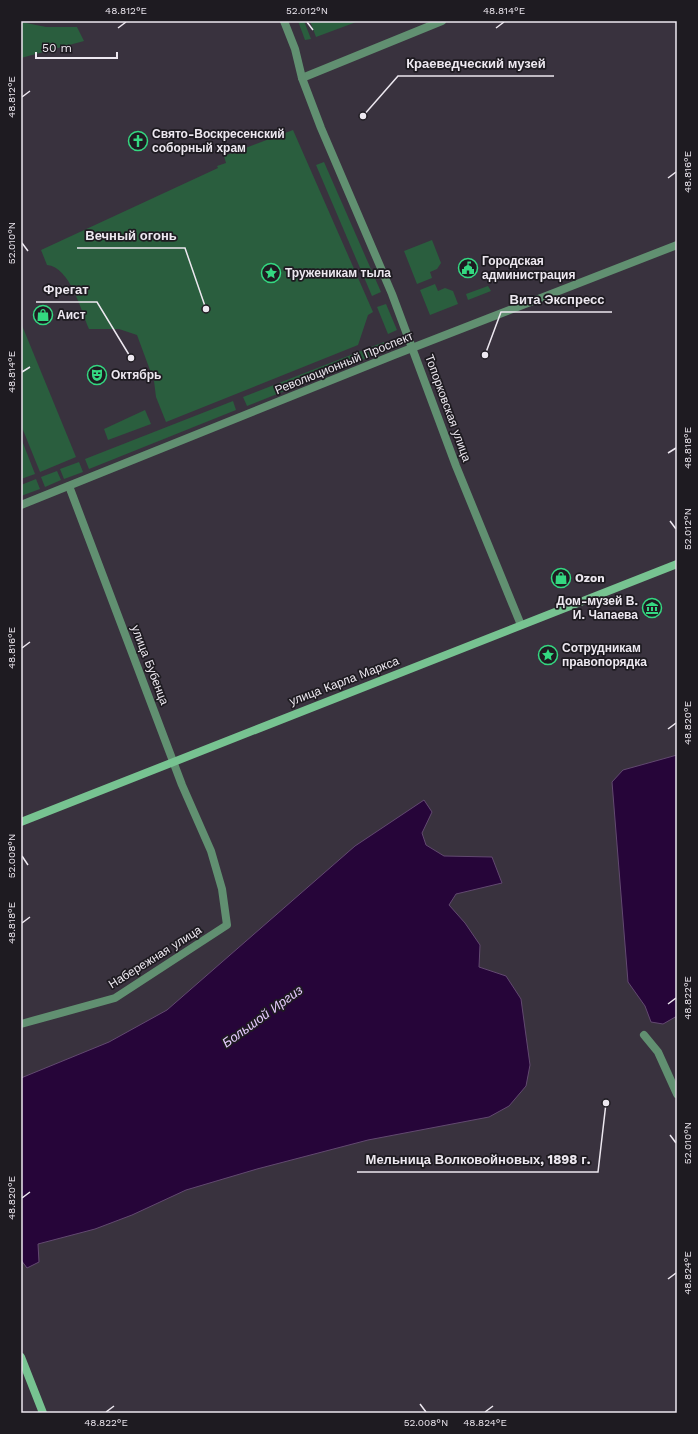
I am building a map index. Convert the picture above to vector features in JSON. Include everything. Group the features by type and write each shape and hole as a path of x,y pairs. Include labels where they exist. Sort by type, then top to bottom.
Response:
{"main road":[{"name":"улица Карла Маркса","path":"21,822 174,760 677,564"},
{"path":"21,1357 43,1413"}],"street":[{"name":"Топорковская улица","path":"284,21 295,49 302,78 414,348 456,466 521,625"},
{"path":"302,78 442,21"},
{"name":"Революционный Проспект","path":"21,505 677,245"},
{"name":"улица Бубенца","path":"69,486 174,760 182,786 211,851"},
{"name":"Набережная улица","path":"21,1024 115,998 227,925 222,889 211,851"},
{"path":"644,1036 658,1052 677,1094"}],"green space":[{"path":"298,21 304,21 311,39 305,40"},
{"path":"310,21 359,21 316,37"},
{"path":"21,22 46,27 77,27 84,41 21,58"},
{"path":"293,130 373,312 368,315 358,345 166,422 156,397 154,381 137,335 119,329 89,329 74,291 68,281 62,273 47,265 41,250 218,168 217,166 226,163 224,156"},
{"path":"324,162 381,292 372,296 316,165"},
{"path":"432,240 441,263 437,269 430,272 432,278 417,284 404,251"},
{"path":"435,284 438,291 445,288 453,291 458,304 430,315 420,290"},
{"path":"488,286 491,291 468,300 466,294"},
{"path":"386,304 397,330 388,334 377,307"},
{"path":"21,323 76,457 40,472 21,425"},
{"path":"384,342 387,350 247,406 243,397"},
{"path":"233,401 236,410 89,469 85,459"},
{"path":"145,410 151,424 108,440 104,429"},
{"path":"21,438 35,474 21,479"},
{"path":"79,462 83,472 64,479 60,469"},
{"path":"57,471 61,480 45,487 41,477"},
{"path":"36,479 40,489 21,496 21,485"}],"water":[{"path":"677,755 677,1016 663,1024 651,1022 645,1006 628,982 612,782 623,770"},
{"name":"Большой Иргиз","path":"424,800 432,812 422,833 426,845 444,856 492,857 502,883 456,894 449,905 465,923 480,945 479,967 506,976 521,999 530,1065 526,1086 509,1106 489,1117 368,1140 257,1169 186,1190 132,1215 95,1229 38,1244 39,1262 27,1268 21,1260 21,1078 109,1042 167,1010 355,846"}],"place":[{"name":"Краеведческий музей","path":"363,116"},
{"name":"Свято-Воскресенский соборный храм","path":"138,141"},
{"name":"Городская администрация","path":"468,268"},
{"name":"Труженикам тыла","path":"271,273"},
{"name":"Вечный огонь","path":"206,309"},
{"name":"Аист","path":"43,315"},
{"name":"Вита Экспресс","path":"485,355"},
{"name":"Фрегат","path":"131,358"},
{"name":"Октябрь","path":"97,375"},
{"name":"Ozon","path":"561,578"},
{"name":"Дом-музей В. И. Чапаева","path":"652,608"},
{"name":"Сотрудникам правопорядка","path":"548,655"},
{"name":"Мельница Волковойновых, 1898 г.","path":"606,1103"}]}
